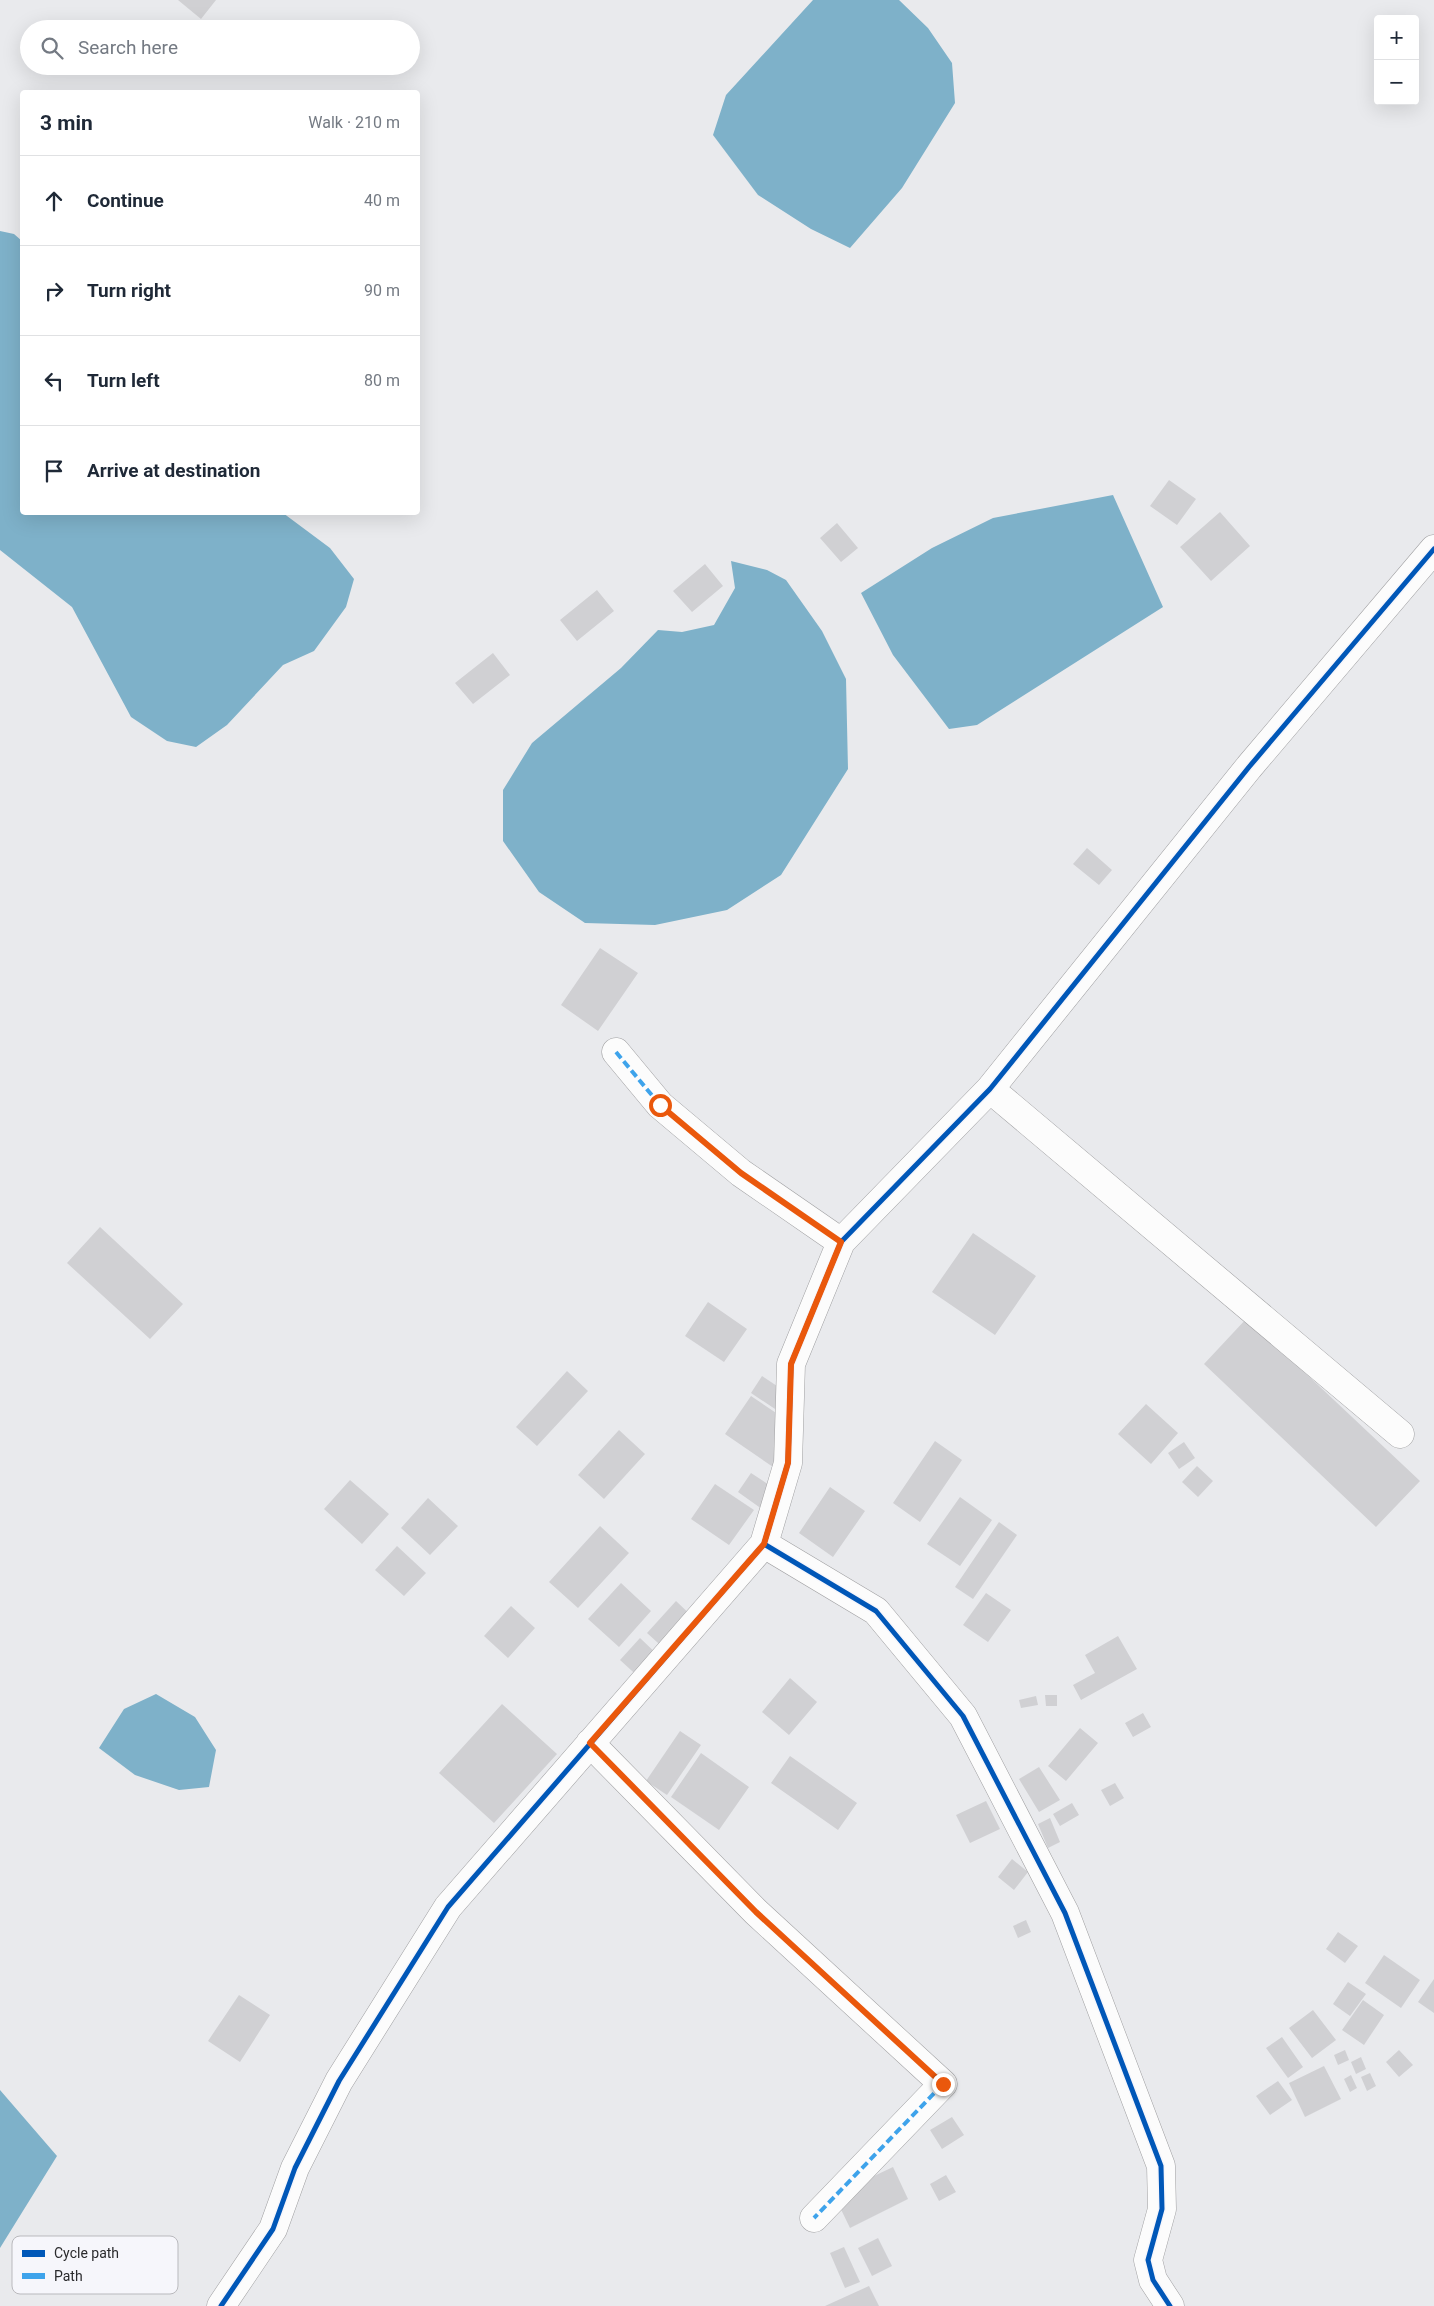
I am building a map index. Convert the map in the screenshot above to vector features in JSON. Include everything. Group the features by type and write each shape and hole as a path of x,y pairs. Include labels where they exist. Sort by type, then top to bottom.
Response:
{"street":[{"path":"221,2306 273,2229 295,2168 339,2081 448,1907 764,1544 788,1463 791,1364 841,1242 990,1089 1250,767 1434,549"},
{"path":"616,1052 660,1105 741,1173 841,1242"},
{"path":"990,1089 1400,1434"},
{"path":"764,1544 876,1611 963,1716 1065,1913 1161,2166 1162,2209 1148,2260 1153,2280 1170,2306"},
{"path":"590,1743 756,1912 943,2084 814,2218"}],"water":[{"path":"813,0 899,0 928,28 952,63 955,103 902,188 850,248 811,229 758,195 713,135 726,95"},
{"path":"0,231 14,234 20,239 20,515 286,515 330,548 354,579 346,607 314,651 283,665 227,725 196,747 167,741 131,717 72,607 0,550"},
{"path":"1113,495 1163,607 977,725 949,729 893,655 861,593 932,548 993,518"},
{"path":"731,561 767,570 786,580 822,631 846,679 848,769 781,875 727,910 655,925 585,923 539,892 503,841 503,790 532,743 621,668 658,630 682,632 714,625 735,588"},
{"path":"156,1694 195,1717 216,1750 209,1787 179,1790 135,1775 99,1748 124,1709"},
{"path":"0,2090 57,2156 0,2248"}],"building":[{"path":"178,0 216,0 201,19"},
{"path":"1169,480 1196,499 1177,525 1150,506"},
{"path":"1220,512 1250,546 1211,581 1180,547"},
{"path":"837,523 858,548 841,562 820,538"},
{"path":"705,564 723,586 692,612 673,591"},
{"path":"597,590 614,611 577,641 560,620"},
{"path":"493,653 510,675 473,704 455,683"},
{"path":"1087,848 1112,870 1099,885 1073,864"},
{"path":"600,948 638,973 598,1031 561,1005"},
{"path":"100,1227 183,1304 150,1339 67,1263"},
{"path":"973,1233 1036,1276 995,1335 932,1292"},
{"path":"708,1302 747,1329 724,1362 685,1336"},
{"path":"1247,1318 1420,1481 1376,1527 1204,1364"},
{"path":"567,1371 588,1391 537,1446 516,1427"},
{"path":"762,1376 792,1396 781,1413 751,1393"},
{"path":"751,1396 800,1429 773,1467 725,1434"},
{"path":"1146,1404 1178,1433 1151,1464 1118,1434"},
{"path":"619,1430 645,1454 604,1499 578,1475"},
{"path":"935,1441 962,1460 920,1522 893,1503"},
{"path":"1184,1442 1195,1458 1179,1469 1168,1453"},
{"path":"1197,1466 1213,1481 1198,1497 1182,1482"},
{"path":"751,1473 780,1492 766,1512 738,1492"},
{"path":"350,1480 389,1514 362,1544 324,1509"},
{"path":"715,1484 754,1510 729,1545 691,1519"},
{"path":"830,1487 865,1511 833,1557 799,1533"},
{"path":"960,1497 992,1520 960,1566 927,1544"},
{"path":"428,1498 458,1526 430,1555 401,1528"},
{"path":"999,1522 1017,1535 973,1599 955,1587"},
{"path":"600,1526 629,1553 578,1608 549,1582"},
{"path":"397,1546 426,1573 404,1596 375,1570"},
{"path":"621,1583 651,1611 619,1647 588,1619"},
{"path":"986,1593 1011,1610 988,1642 963,1625"},
{"path":"676,1601 697,1621 668,1652 647,1633"},
{"path":"511,1606 535,1628 508,1658 484,1636"},
{"path":"1118,1636 1137,1669 1081,1700 1073,1685 1095,1673 1085,1655"},
{"path":"640,1638 662,1659 643,1681 620,1660"},
{"path":"790,1678 817,1702 789,1735 762,1712"},
{"path":"1045,1695 1057,1695 1057,1706 1046,1706"},
{"path":"1036,1696 1038,1705 1021,1708 1019,1700"},
{"path":"502,1704 557,1754 494,1823 439,1773"},
{"path":"1143,1713 1151,1727 1133,1737 1125,1723"},
{"path":"1080,1728 1098,1743 1066,1781 1048,1766"},
{"path":"680,1731 701,1745 667,1795 646,1781"},
{"path":"701,1753 749,1787 719,1830 671,1797"},
{"path":"790,1756 857,1803 838,1830 771,1783"},
{"path":"1039,1767 1060,1800 1039,1812 1019,1779"},
{"path":"1115,1783 1124,1798 1110,1806 1101,1790"},
{"path":"986,1801 1000,1829 970,1843 956,1815"},
{"path":"1072,1803 1079,1815 1060,1826 1053,1814"},
{"path":"1050,1818 1060,1842 1048,1848 1038,1824"},
{"path":"1012,1859 1028,1872 1014,1890 998,1877"},
{"path":"1026,1920 1031,1932 1018,1938 1013,1926"},
{"path":"1338,1932 1358,1946 1345,1963 1326,1949"},
{"path":"1384,1955 1420,1980 1401,2008 1365,1983"},
{"path":"1434,1979 1434,2013 1418,2002"},
{"path":"1348,1982 1366,1994 1350,2016 1333,2004"},
{"path":"239,1995 270,2015 240,2062 208,2041"},
{"path":"1363,2000 1384,2015 1364,2045 1342,2030"},
{"path":"1313,2010 1336,2040 1312,2058 1289,2028"},
{"path":"1282,2037 1303,2067 1288,2078 1266,2048"},
{"path":"1345,2050 1349,2060 1338,2065 1334,2055"},
{"path":"1399,2050 1413,2065 1399,2077 1386,2062"},
{"path":"1361,2057 1366,2069 1356,2074 1351,2062"},
{"path":"1324,2066 1341,2099 1305,2117 1289,2083"},
{"path":"1370,2073 1376,2086 1367,2091 1361,2077"},
{"path":"1351,2075 1357,2088 1350,2092 1344,2079"},
{"path":"1278,2081 1292,2100 1270,2115 1256,2096"},
{"path":"952,2117 964,2135 942,2149 930,2130"},
{"path":"893,2167 908,2199 850,2228 834,2195"},
{"path":"946,2175 956,2192 939,2201 930,2184"},
{"path":"878,2238 892,2266 872,2276 858,2248"},
{"path":"844,2247 860,2282 845,2288 830,2253"},
{"path":"869,2286 879,2306 825,2306"}],"marked path":[{"path":"616,1052 660,1105 741,1173 841,1242"},
{"path":"590,1743 756,1912 943,2084 814,2218"}],"cycle path":[{"path":"221,2306 273,2229 295,2168 339,2081 448,1907 764,1544 788,1463 791,1364 841,1242 990,1089 1249,767 1434,549"},
{"path":"764,1544 876,1611 963,1716 1065,1913 1161,2166 1162,2209 1148,2260 1153,2280 1170,2306"}],"route":[{"path":"660,1105 741,1173 841,1242 791,1364 788,1463 764,1544 590,1743 756,1912 943,2084"}]}
